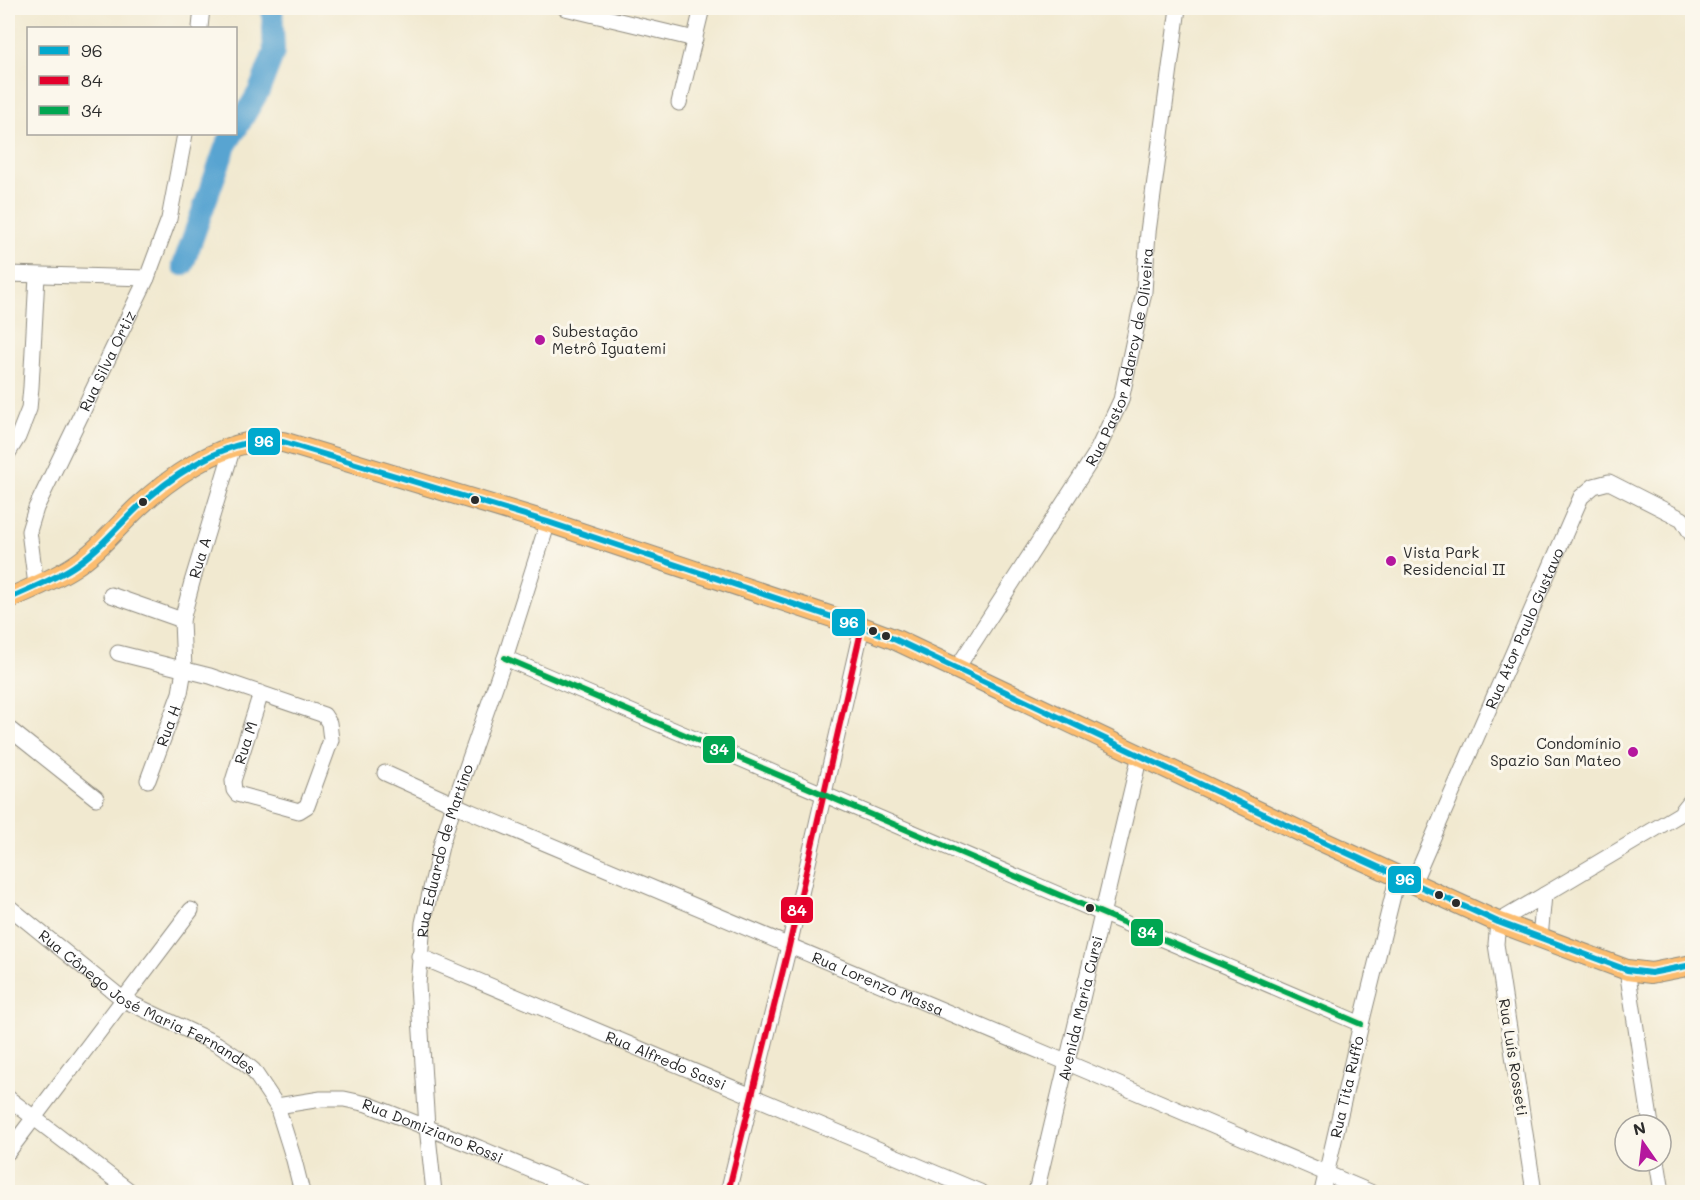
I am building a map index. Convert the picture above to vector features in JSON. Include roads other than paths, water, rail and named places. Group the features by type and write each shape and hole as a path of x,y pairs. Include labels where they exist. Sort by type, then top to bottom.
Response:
{"main road":[{"path":"8,599 74,567 105,542 137,508 168,482 214,454 260,441 282,442 548,522 862,627 957,668 1498,922 1627,970 1651,973 1692,965"}],"street":[{"path":"200,27 202,8"},
{"path":"565,8 588,10 694,39"},
{"path":"679,103 702,8"},
{"name":"Rua Pastor Adarcy de Oliveira","path":"957,668 1090,462 1121,400 1144,292 1148,232 1178,8"},
{"name":"Rua Silva Ortiz","path":"36,585 30,531 36,507 147,278 169,219 185,135"},
{"path":"8,274 147,278"},
{"path":"8,453 18,437 28,409 32,387 37,276"},
{"name":"Rua A","path":"184,670 182,620 233,447"},
{"name":"Rua Ator Paulo Gustavo","path":"1405,879 1581,497 1594,486 1609,482 1682,519 1692,535"},
{"name":"Rua Eduardo de Martino","path":"434,1192 427,1128 418,985 419,956 429,895 454,804 505,658 548,522"},
{"path":"111,595 182,620"},
{"path":"728,1192 789,946 862,627"},
{"path":"118,653 210,676 261,693"},
{"path":"505,658 1361,1024"},
{"name":"Rua H","path":"148,780 180,693 184,670"},
{"name":"Rua M","path":"261,693 324,715 329,723 331,740 307,806 303,809 293,810 237,794 234,790 233,781 261,693"},
{"path":"8,728 96,798"},
{"name":"Avenida Maria Cursi","path":"1036,1192 1140,755"},
{"name":"Rua Lorenzo Massa","path":"385,772 454,804 1370,1192"},
{"path":"1498,922 1680,814 1692,799"},
{"name":"Rua Tita Ruffo","path":"1322,1192 1361,1024 1405,879"},
{"path":"1540,938 1544,895"},
{"name":"Rua Cônego José Maria Fernandes","path":"8,906 124,1000 217,1044 253,1070 277,1106 302,1192"},
{"path":"8,1152 191,910"},
{"name":"Rua Luís Rosseti","path":"1498,922 1496,944 1534,1192"},
{"name":"Rua Alfredo Sassi","path":"419,956 980,1192"},
{"path":"1627,970 1649,1113"},
{"path":"8,1098 131,1192"},
{"name":"Rua Domiziano Rossi","path":"277,1106 321,1099 344,1099 376,1107 583,1192"},
{"path":"1659,1173 1662,1192"}],"waterway":[{"path":"237,128 259,91 274,52 272,8"},
{"path":"183,265 226,145 232,135"}],"place":[{"name":"Subestação Metrô Iguatemi","path":"540,340"},
{"name":"Vista Park Residencial II","path":"1391,561"},
{"name":"Condomínio Spazio San Mateo","path":"1633,752"}]}
